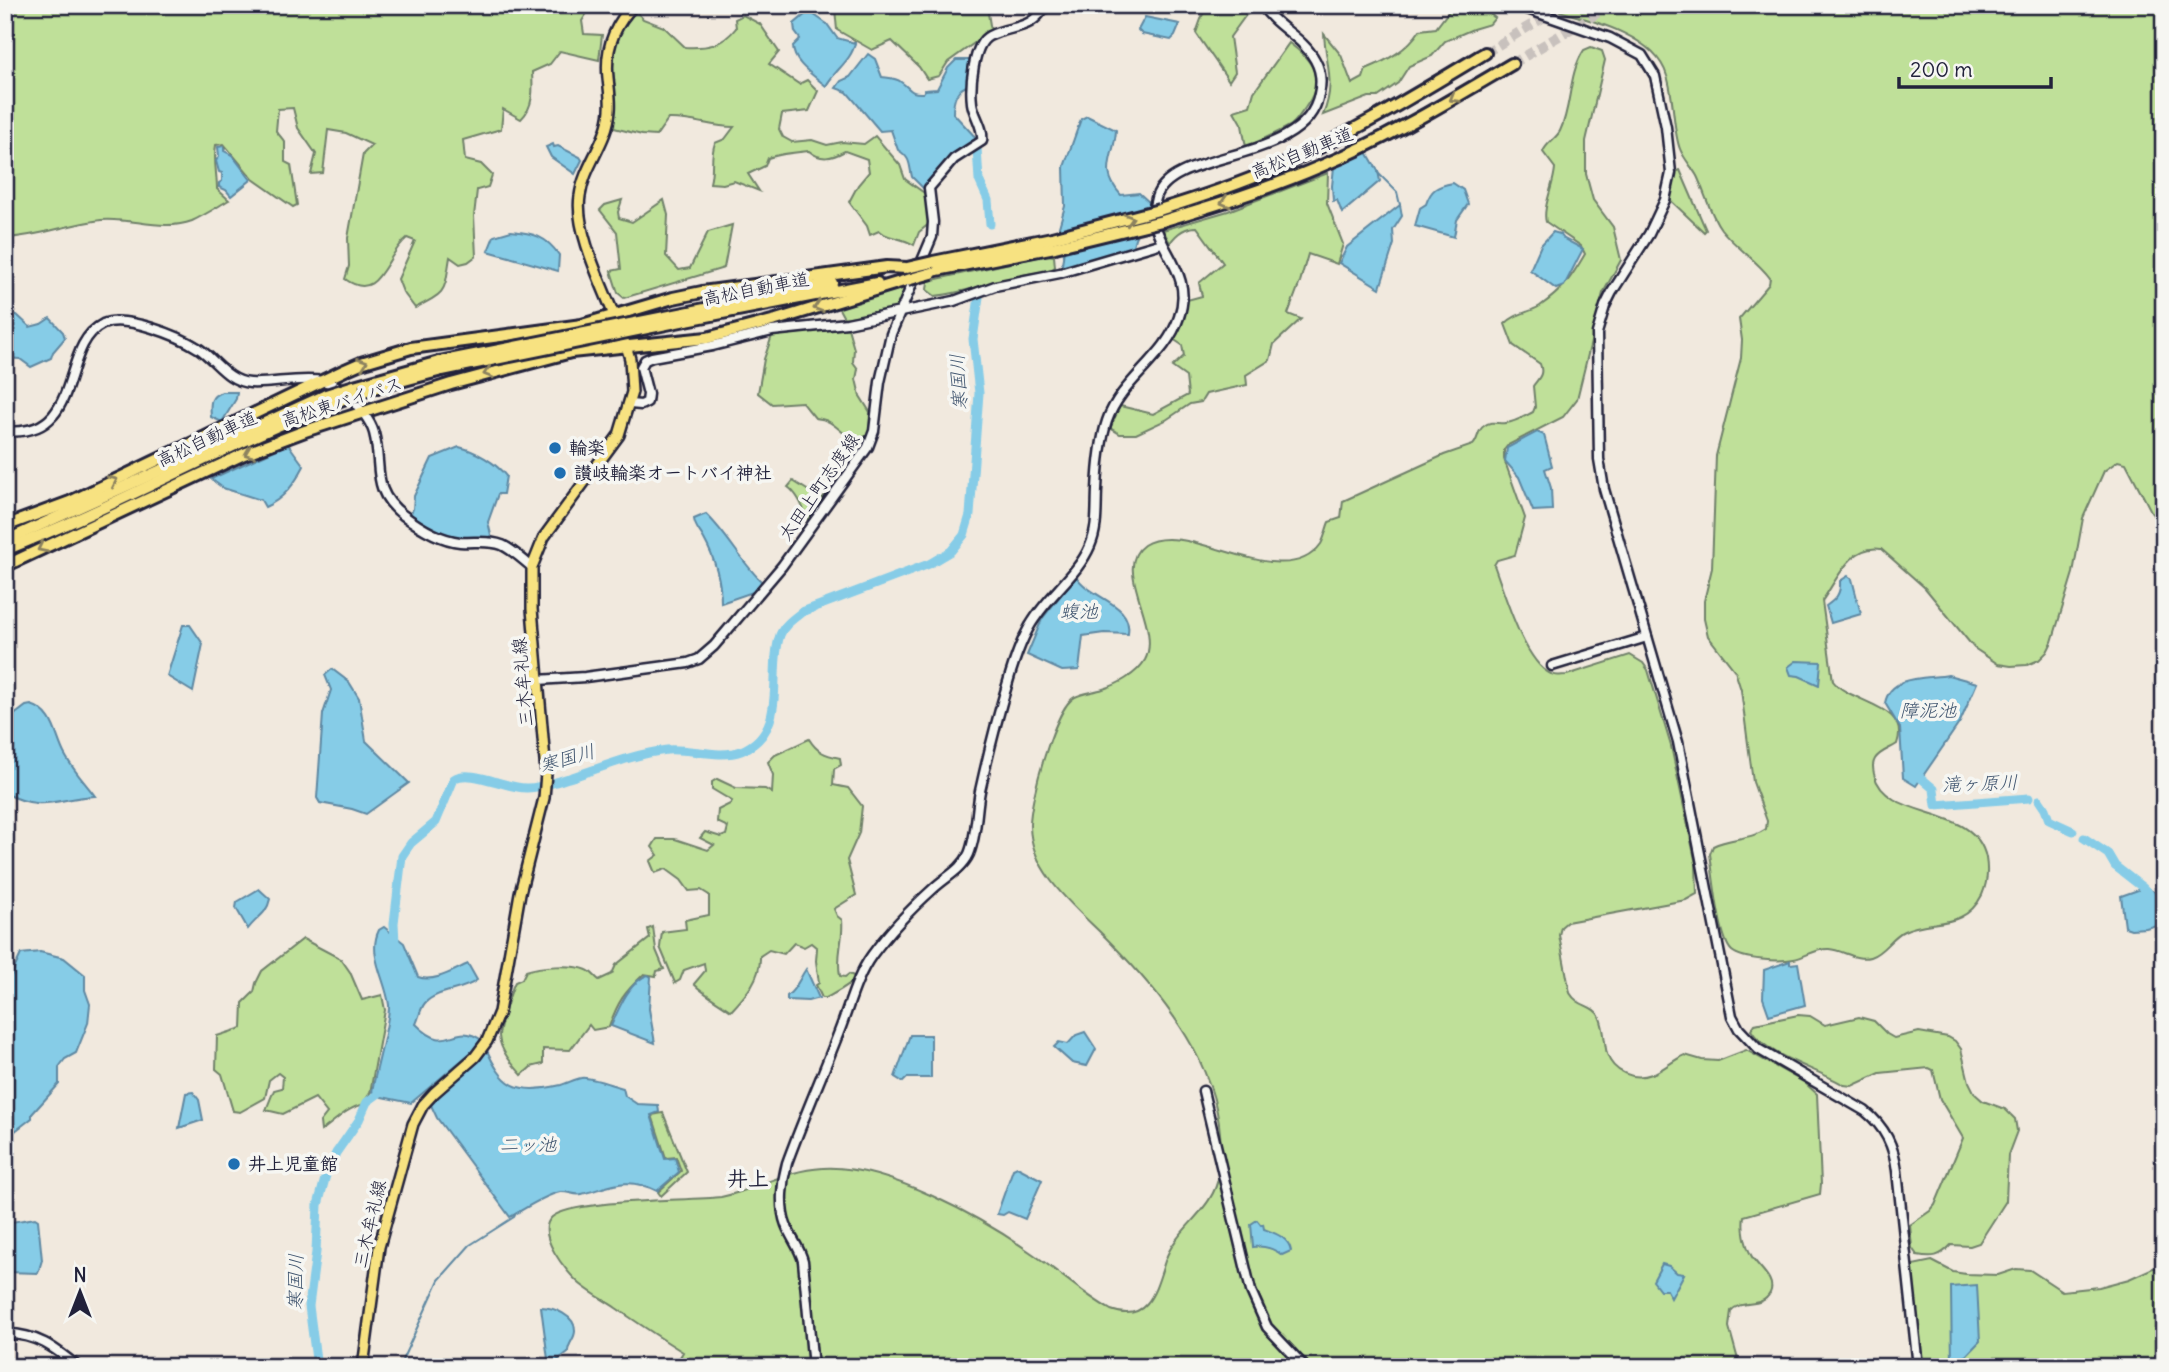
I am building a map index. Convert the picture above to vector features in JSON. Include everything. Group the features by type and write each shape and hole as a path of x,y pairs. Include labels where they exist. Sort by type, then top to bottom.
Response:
{"highway":[{"name":"高松自動車道","path":"1161,216 1316,149 1423,91 1485,53"},
{"name":"高松自動車道","path":"932,269 962,265 1257,192 1319,167 1411,123 1513,64"},
{"name":"高松自動車道","path":"5,551 279,424 354,386 685,317 907,275 1053,242"},
{"name":"高松東バイパス","path":"5,526 70,502 360,363 411,348 550,331 616,317 673,298 702,292 887,267 907,275"},
{"name":"高松東バイパス","path":"5,566 244,454 451,384 540,359 626,345 707,338 776,320 907,275"},
{"name":"高松自動車道","path":"5,541 330,398 367,390 441,366"}],"main road":[{"name":"三木牟礼線","path":"363,1367 379,1247 405,1145 419,1112 434,1093 475,1057 487,1041 499,1012 520,893 546,784 531,599 532,567 544,537 620,435 630,404 632,377 626,345 584,236 579,206 582,183 602,143 608,123 610,100 607,67 611,41 620,22 634,5"}],"street":[{"name":"太田上町志度線","path":"538,680 651,670 688,663 708,653 782,566 869,447 891,334 932,237 929,188 954,159 977,146 983,136 972,103 979,46 989,36 1029,24 1039,16 1046,5"},
{"path":"813,1367 803,1261 783,1214 783,1186 787,1163 868,962 927,894 963,863 970,850 980,792 1015,660 1033,621 1079,567 1095,532 1098,475 1107,422 1120,397 1167,342 1179,317 1181,282 1175,263 1162,243 1154,221 1155,198 1169,179 1277,140 1299,127 1316,107 1321,81 1315,59 1306,46 1275,21 1262,5"},
{"path":"1516,5 1610,38 1635,50 1652,68 1661,99 1670,154 1669,189 1656,222 1605,306 1597,341 1601,474 1682,762 1732,1016 1739,1029 1758,1049 1865,1111 1882,1127 1888,1137 1897,1171 1918,1367"},
{"path":"630,404 641,405 647,402 648,394 641,367 645,360 652,356 712,346 772,331 847,323 954,301 1012,281 1060,274 1162,243"},
{"path":"5,431 19,433 47,422 62,400 86,341 95,329 116,320 138,324 197,347 226,373 248,383 321,381 335,385 345,392 374,430 380,485 384,496 400,512 437,536 451,541 505,546 532,567"},
{"path":"1552,666 1647,637"},
{"path":"1203,1091 1254,1301 1273,1335 1306,1367"},
{"path":"5,1334 29,1336 45,1341 78,1367"}],"green space":[{"path":"5,5 598,5 589,10 582,21 584,34 602,35 599,60 560,51 550,64 532,72 530,103 521,119 503,109 501,129 463,140 465,160 481,164 492,175 488,187 477,190 474,216 476,256 460,264 450,257 443,290 415,308 403,292 398,279 415,241 407,238 399,246 374,282 366,286 345,279 349,266 348,238 363,154 372,145 346,133 328,130 323,173 311,174 316,154 298,128 293,108 278,109 276,131 285,142 285,162 291,165 297,205 293,207 253,179 224,144 216,145 217,189 229,200 192,221 158,225 101,220 5,238"},
{"path":"815,5 991,5 988,13 991,31 948,62 939,76 927,79 919,67 892,41 872,50 837,30 835,9 815,10"},
{"path":"1214,5 1255,5 1257,9 1246,15 1230,37 1235,72 1229,81 1196,33 1204,11"},
{"path":"1448,5 1479,5 1495,18 1490,24 1445,41 1432,56 1409,66 1398,83 1378,97 1369,97 1323,115 1330,84 1324,34 1341,55 1352,84 1363,78 1366,69 1403,49 1420,30 1436,28 1449,11"},
{"path":"1537,5 2164,5 2164,527 2153,515 2126,463 2118,461 2104,471 2083,518 2073,573 2052,642 2039,660 2027,665 1998,664 1974,648 1925,588 1881,549 1861,552 1839,574 1822,601 1833,681 1841,689 1887,713 1895,721 1899,731 1897,744 1875,759 1874,774 1882,789 1895,800 1966,828 1979,840 1987,863 1982,895 1966,914 1957,919 1904,931 1870,957 1860,958 1829,949 1788,960 1771,960 1737,954 1727,944 1717,905 1710,854 1713,846 1760,833 1766,829 1767,821 1753,782 1741,690 1735,671 1708,636 1704,601 1712,568 1716,456 1741,358 1739,319 1769,284 1770,278 1727,236 1714,217 1697,176 1680,149 1669,84 1659,61 1647,48 1612,28"},
{"path":"635,10 643,19 664,27 685,47 707,46 720,42 736,28 735,19 743,15 760,24 779,52 769,64 799,84 807,80 818,91 809,111 782,114 779,129 783,137 792,142 812,140 827,145 842,142 864,144 875,136 900,165 905,179 927,195 930,223 919,232 914,245 879,231 870,235 867,226 849,202 869,172 867,159 845,151 827,157 809,151 768,158 765,166 748,174 759,191 734,181 710,183 715,143 725,139 734,127 668,119 656,136 614,128 616,103 611,55 617,32"},
{"path":"1289,43 1311,64 1316,80 1315,89 1299,117 1291,125 1246,147 1242,125 1234,111 1250,106 1254,92"},
{"path":"1591,47 1602,51 1605,60 1586,141 1586,174 1593,200 1613,227 1621,260 1603,293 1577,399 1563,417 1508,445 1504,450 1504,459 1525,518 1515,555 1497,560 1494,565 1524,641 1541,667 1551,674 1567,675 1630,655 1643,663 1648,670 1671,746 1696,864 1697,894 1686,900 1567,922 1561,927 1559,935 1570,993 1577,1001 1597,1012 1610,1060 1625,1073 1645,1076 1685,1055 1718,1061 1746,1050 1805,1083 1817,1094 1820,1194 1744,1216 1747,1246 1771,1283 1771,1288 1762,1301 1740,1305 1731,1311 1729,1327 1740,1367 680,1367 676,1364 683,1352 580,1284 568,1271 554,1252 547,1233 552,1217 564,1211 606,1204 721,1197 796,1172 823,1168 848,1169 904,1184 961,1210 1012,1240 1111,1310 1134,1312 1149,1301 1170,1249 1203,1209 1216,1187 1221,1140 1216,1107 1206,1076 1175,1018 1133,966 1071,904 1048,876 1039,860 1032,844 1031,814 1052,736 1067,704 1075,697 1120,682 1137,670 1145,660 1149,646 1148,631 1133,568 1135,555 1144,545 1162,539 1184,540 1260,560 1283,563 1304,558 1321,544 1329,522 1341,518 1343,501 1444,455 1473,445 1480,430 1487,424 1509,422 1533,412 1533,386 1539,378 1541,367 1513,345 1505,324 1555,295 1571,277 1585,254 1581,246 1546,222 1555,168 1543,152 1560,131 1567,111 1575,69 1584,50"},
{"path":"1680,170 1706,230 1704,232 1669,199 1673,173"},
{"path":"1328,173 1327,203 1343,244 1337,264 1308,254 1288,314 1301,319 1274,344 1270,360 1246,375 1247,385 1206,394 1201,402 1190,404 1166,420 1136,434 1120,434 1110,428 1120,406 1153,414 1188,395 1186,377 1172,367 1184,356 1182,345 1173,339 1184,315 1187,300 1202,296 1199,283 1223,263 1197,227 1181,232 1170,243 1163,230 1228,211"},
{"path":"622,200 619,218 632,222 664,200 668,215 666,256 679,270 690,268 708,232 732,225 724,268 624,298 618,293 611,271 621,269 617,232 600,210 605,205"},
{"path":"1047,255 1054,256 1055,267 1048,271 946,295 935,296 927,290 928,281"},
{"path":"908,286 897,309 844,318 838,307"},
{"path":"848,328 854,349 853,362 858,369 856,379 860,396 870,412 869,435 856,440 828,421 815,418 802,402 772,404 758,393 764,359 772,336"},
{"path":"793,481 820,498 830,494 809,524 798,499 788,487"},
{"path":"809,739 822,752 840,758 841,765 834,769 833,785 848,788 862,806 859,833 847,860 856,895 834,909 842,920 840,976 849,974 856,977 842,989 822,998 816,985 819,983 817,948 811,943 804,947 794,943 784,954 769,950 760,956 755,979 731,1011 694,984 705,971 704,963 684,970 680,980 675,983 660,947 662,932 686,929 685,920 709,915 709,895 701,890 689,891 681,880 666,869 655,873 650,861 658,855 652,847 657,839 675,839 708,850 714,845 700,838 705,832 721,837 726,835 728,827 717,822 718,810 732,801 712,789 712,782 717,779 736,788 765,789 772,793 773,775 768,762 775,755"},
{"path":"653,927 656,950 664,969 657,971 656,976 644,974 631,987 622,998 609,1027 593,1030 589,1025 570,1050 543,1049 543,1064 531,1067 522,1075 504,1052 499,1036 515,982 522,979 526,971 556,966 581,968 599,980 612,974 616,965 650,938 648,929"},
{"path":"303,939 341,959 362,1000 382,995 385,1010 370,1093 362,1105 346,1112 321,1131 320,1122 327,1113 315,1098 283,1114 266,1110 274,1090 282,1088 283,1077 278,1073 269,1080 265,1098 240,1112 233,1111 222,1074 216,1069 217,1036 242,1028 243,1003 254,992 262,971"},
{"path":"1798,1015 1810,1016 1825,1025 1859,1017 1874,1021 1894,1038 1919,1032 1948,1037 1955,1041 1961,1049 1969,1082 1975,1094 1983,1101 2005,1109 2015,1119 2017,1131 2008,1155 2006,1201 1979,1243 1970,1246 1951,1245 1940,1254 1932,1256 1917,1255 1912,1248 1910,1225 1935,1205 1963,1138 1940,1099 1933,1070 1929,1068 1880,1073 1852,1086 1844,1085 1780,1055 1758,1039 1751,1030 1755,1024"},
{"path":"663,1113 687,1172 661,1196 658,1192 681,1171 676,1157 666,1158 652,1115"},
{"path":"1932,1261 1953,1272 1966,1274 1998,1275 2016,1269 2030,1270 2062,1291 2099,1287 2129,1279 2153,1268 2164,1268 2164,1367 1923,1367 1913,1265"}],"water":[{"path":"810,12 827,24 837,38 855,43 850,55 826,86 805,68 794,52 793,46 800,39 794,24"},
{"path":"1145,17 1180,24 1171,40 1142,34 1138,30"},
{"path":"868,54 875,59 882,77 897,80 913,92 919,93 937,89 948,68 956,60 971,60 969,85 961,89 956,96 953,113 978,140 969,149 963,147 952,154 923,188 912,177 909,162 898,150 891,130 880,131 847,92 836,88 841,81 850,77"},
{"path":"1087,116 1116,130 1109,163 1110,178 1114,186 1121,195 1139,193 1150,203 1132,249 1065,267 1062,265 1064,250 1059,227 1065,206 1064,167 1081,119"},
{"path":"553,144 554,147 558,146 580,157 582,160 575,174 551,157 546,147"},
{"path":"224,146 224,151 232,155 251,180 231,196 219,187 222,173 219,172 216,161 219,156 218,147"},
{"path":"1367,152 1378,171 1380,181 1342,213 1337,200 1333,201 1334,167"},
{"path":"1453,183 1463,190 1468,204 1457,220 1454,237 1415,226 1420,208 1426,204 1430,195 1439,187"},
{"path":"1400,205 1402,216 1393,230 1394,244 1380,288 1339,263 1347,247"},
{"path":"511,231 532,234 549,244 559,255 558,271 488,251 494,236"},
{"path":"1553,232 1583,249 1564,286 1556,289 1530,270 1541,245"},
{"path":"5,312 17,315 30,327 50,318 65,338 51,358 31,367 20,359 5,358"},
{"path":"222,392 237,392 236,399 222,422 211,417 210,408 213,398"},
{"path":"1537,432 1544,435 1552,466 1545,469 1551,488 1552,510 1533,511 1519,477 1505,461 1507,448"},
{"path":"288,444 304,466 288,490 265,507 261,500 223,488 211,479"},
{"path":"459,447 485,458 506,476 503,494 498,494 488,522 492,539 467,540 438,535 409,516 413,509 414,496 432,458"},
{"path":"706,514 763,583 756,591 721,603 719,578 714,562 695,525 694,519"},
{"name":"蝮池","path":"1076,576 1082,584 1124,615 1128,623 1128,634 1083,636 1079,670 1062,671 1027,655 1042,619"},
{"path":"1848,576 1852,579 1861,614 1831,623 1826,606 1837,596 1840,581"},
{"path":"183,625 190,625 203,644 193,692 167,676"},
{"path":"1796,661 1821,662 1819,685 1791,675 1788,667"},
{"path":"332,669 349,682 359,698 366,741 409,783 366,814 320,803 317,798 323,714 331,690 325,675"},
{"name":"障泥池","path":"1948,675 1977,683 1960,722 1916,786 1903,778 1900,728 1885,703 1894,687 1902,682"},
{"path":"31,705 39,708 50,719 68,761 95,796 40,803 18,799 5,793 5,722"},
{"path":"2142,885 2164,898 2164,923 2131,929 2125,927 2121,896 2141,889"},
{"path":"259,889 270,899 269,904 248,929 236,908 237,902"},
{"path":"384,927 404,943 418,977 437,977 468,964 477,980 430,998 422,1008 416,1024 427,1034 444,1038 463,1033 482,1040 411,1103 372,1092 389,1013 375,948 379,930"},
{"path":"40,952 64,958 85,975 85,990 90,1004 88,1023 76,1053 65,1059 59,1067 59,1084 32,1114 32,1118 5,1136 5,982 10,978 21,954"},
{"path":"1790,961 1790,964 1798,963 1805,1005 1769,1015 1763,998 1764,970"},
{"path":"806,969 819,998 808,1001 787,1000 787,996 796,987"},
{"path":"648,975 651,977 649,1009 655,1043 611,1026 630,989"},
{"path":"1085,1032 1096,1049 1087,1066 1072,1063 1054,1047 1059,1042 1068,1044 1076,1035"},
{"path":"910,1035 931,1035 931,1078 907,1078 903,1082 895,1077"},
{"name":"二ッ池","path":"485,1046 498,1071 512,1085 532,1089 545,1088 585,1078 623,1088 625,1096 637,1104 658,1105 659,1112 651,1115 665,1159 675,1158 679,1172 657,1191 628,1183 579,1194 560,1192 541,1199 510,1217 437,1118 429,1101"},
{"path":"193,1092 199,1100 203,1120 179,1128 186,1093"},
{"path":"1017,1167 1042,1180 1025,1219 1008,1212 997,1214 1013,1169"},
{"path":"35,1218 38,1220 42,1260 38,1273 5,1272 5,1223"},
{"path":"1257,1220 1263,1224 1264,1229 1285,1240 1291,1251 1282,1255 1268,1248 1253,1247 1251,1224"},
{"path":"1662,1264 1684,1274 1671,1298 1667,1290 1660,1290 1653,1281"},
{"path":"1977,1285 1980,1341 1952,1367 1951,1287"},
{"path":"541,1307 563,1313 574,1326 575,1334 568,1352 549,1367"}],"waterway":[{"name":"寒国川","path":"972,141 977,148 979,180 988,200 990,224"},
{"path":"1378,173 1397,192 1400,205"},
{"name":"寒国川","path":"395,943 394,923 402,856 411,843 436,822 454,779 461,776 479,777 532,788 654,752 676,750 723,754 741,751 756,742 766,730 774,700 780,635 789,622 802,612 929,564 951,551 964,535 970,515 979,393 973,339 979,297"},
{"name":"滝ヶ原川","path":"1914,772 1934,789 1936,805 2029,798"},
{"name":"滝ヶ原川","path":"2039,800 2049,820 2073,831"},
{"name":"滝ヶ原川","path":"2084,838 2108,854 2115,866 2164,909"},
{"name":"寒国川","path":"317,1367 309,1306 316,1252 318,1205 326,1175 336,1153 359,1120 367,1102 386,1088"},
{"path":"399,1367 439,1280 470,1245 515,1215"}],"tunnel":[{"path":"1485,53 1564,5"},
{"path":"1512,64 1611,5"}],"place":[{"name":"輪楽","path":"555,448"},
{"name":"讃岐輪楽オートバイ神社","path":"560,473"},
{"name":"井上児童館","path":"234,1164"}],"district":[{"name":"井上","path":"748,1179"}]}
